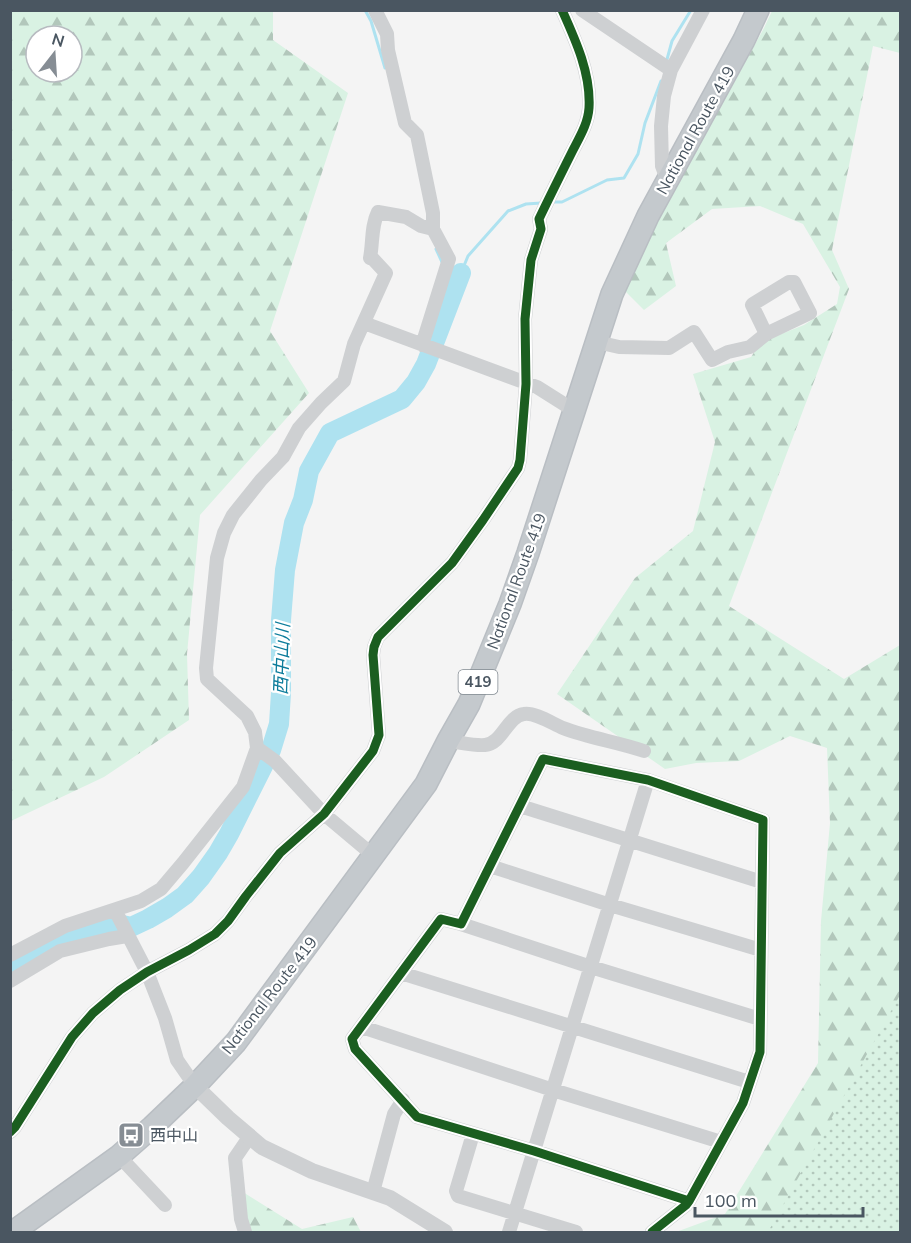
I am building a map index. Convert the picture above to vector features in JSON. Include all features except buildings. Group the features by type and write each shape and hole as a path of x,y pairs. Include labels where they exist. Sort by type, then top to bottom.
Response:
{"highway":[{"name":"National Route 419","path":"13,1233 119,1156 195,1086 236,1042 426,784 469,704 510,604 612,294 667,179 759,10"}],"street":[{"path":"375,10 387,34 388,50 405,123 417,135 433,213 433,229 449,258 423,346"},
{"path":"10,1131 15,1127 72,1038 108,999 147,972 189,951 215,934 228,921 280,853 324,814 373,751 379,735 373,655 378,637 452,563 518,468 526,384 525,320 531,260 541,228 539,219 583,129 589,109 586,71 562,10"},
{"path":"582,10 671,70"},
{"path":"667,179 662,166 661,126 664,96 671,70 703,10"},
{"path":"10,955 65,926 115,910 150,896 160,889 243,787 259,749 255,732 246,716 207,679 206,668 217,558 224,533 233,515 283,457 299,429 344,381 354,344 386,273 370,258 374,220 378,212 406,217 421,226 433,229"},
{"path":"364,323 537,387 574,411"},
{"path":"597,342 619,347 669,348 694,332 712,360 728,352 750,347 766,334"},
{"path":"448,741 485,745 493,742 515,718 525,713 565,729 644,751"},
{"path":"259,749 275,760 324,814 374,856"},
{"path":"461,924 543,759 648,780 763,820 759,1052 743,1103 689,1201 652,1233"},
{"path":"510,1233 648,780"},
{"path":"520,806 762,882"},
{"path":"490,866 761,950"},
{"path":"115,910 147,972 165,1018 177,1060 195,1086 228,1118 262,1146 312,1171 390,1198 445,1233"},
{"path":"689,1201 534,1151 417,1117 355,1049 352,1039 441,919 760,1019"},
{"path":"10,981 60,951 126,933"},
{"path":"401,973 749,1082"},
{"path":"362,1027 721,1142"},
{"path":"373,1192 394,1114 403,1100"},
{"path":"473,1134 456,1191 458,1196 576,1233"},
{"path":"246,1233 241,1219 235,1158 250,1136"},
{"path":"119,1156 165,1205"}],"green space":[{"path":"10,11 273,11 273,40 348,93 270,331 309,393 200,515 187,654 189,720 104,777 11,821"},
{"path":"772,11 900,11 900,53 873,46 832,250 849,289 729,606 844,679 900,645 900,1232 676,1232 725,1214 818,1063 821,921 830,823 827,748 790,736 739,761 696,763 665,769 557,694 635,578 693,531 715,442 693,374 751,357 761,342 804,325 837,304 840,287 803,224 760,206 712,209 666,243 676,286 644,310 621,287"},
{"path":"900,995 900,1232 768,1232"},
{"path":"238,1189 302,1229 353,1217 361,1232 251,1232 231,1195"}],"waterway":[{"path":"365,10 371,21 385,68"},
{"path":"666,63 672,41 691,10"},
{"path":"551,202 562,202 607,180 624,178 638,154 645,123 661,81"},
{"path":"450,267 461,273 468,256 508,211 526,204 541,203"},
{"path":"436,249 442,262"},
{"name":"西中山川","path":"10,966 88,931 114,923 131,927 148,919 185,895 218,853 271,750 279,724 281,620 285,570 294,523 303,500 309,471 330,433 402,399 416,382 426,364 461,273"}],"cycle path":[{"path":"10,1132 72,1037 93,1013 120,990 147,972 215,934 228,921 280,853 324,814 373,751 379,735 373,655 378,637 452,563 518,468 526,384 525,319 531,260 541,229 539,219 583,131 589,108 585,70 562,10"},
{"path":"652,1232 689,1201 743,1103 760,1052 763,820 648,780 543,759 461,924 441,919 352,1039 355,1049 417,1117 534,1151 689,1201"}],"place":[{"name":"西中山","path":"131,1135"}]}
